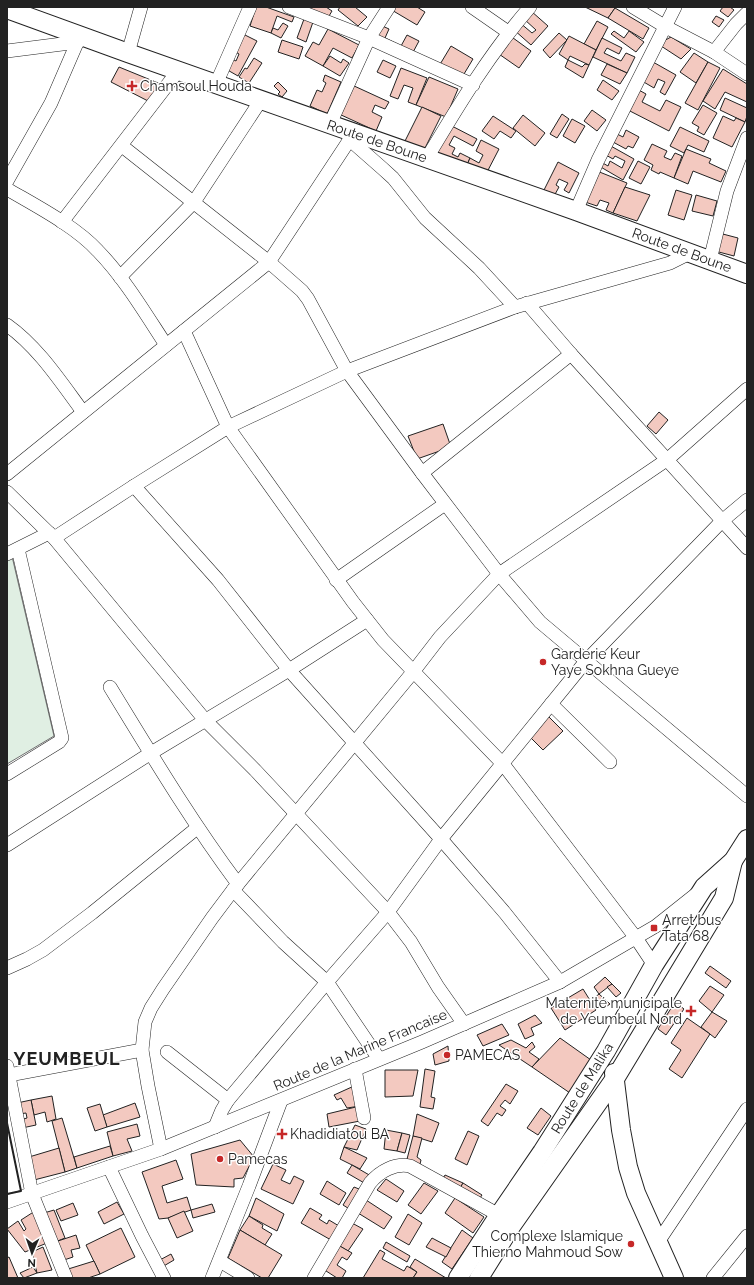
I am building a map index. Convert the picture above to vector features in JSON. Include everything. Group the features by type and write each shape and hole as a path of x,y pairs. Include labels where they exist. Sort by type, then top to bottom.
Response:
{"main road":[{"name":"Route de Boune","path":"7,8 79,39 128,53 330,124 352,136 427,158 747,274"},
{"name":"Route de Malika","path":"458,1278 498,1215 542,1152 606,1051 654,965 704,887 733,861 747,839"},
{"name":"Route de Malika","path":"478,1278 512,1225 616,1077 724,898 733,861"},
{"path":"606,1051 616,1077 621,1130 628,1167 636,1193 658,1242 671,1276"}],"street":[{"path":"128,53 141,7"},
{"path":"216,84 250,7"},
{"path":"289,7 369,38 473,85"},
{"path":"330,124 369,38 389,7"},
{"path":"472,7 508,32"},
{"path":"427,158 449,121 508,32 530,7"},
{"path":"632,7 714,52 747,74"},
{"path":"576,211 598,160 675,7"},
{"path":"714,52 736,24 747,13"},
{"path":"7,51 79,39"},
{"path":"79,39 51,103 7,182 98,250 120,277 166,345"},
{"path":"62,222 122,146 178,71"},
{"path":"120,277 194,202 261,100"},
{"path":"7,474 269,262 352,136 387,173 425,218 521,305 571,354 668,459 747,548"},
{"path":"710,260 725,196 747,138"},
{"path":"122,146 269,262 302,291 308,299 346,371 499,574 540,622 747,796"},
{"path":"7,774 59,742 62,738 12,551 52,536 228,427 346,371 521,305 670,263 690,253"},
{"path":"7,325 18,333 38,353 83,412"},
{"path":"184,331 228,427 336,580 383,640 503,764 636,938 654,965"},
{"path":"422,473 571,354"},
{"path":"161,1149 142,1050 145,1022 151,1008 212,918 235,887 296,815 449,627 499,574 668,459 747,389"},
{"path":"134,486 218,580 289,670 441,839 505,913 560,982"},
{"path":"7,492 52,536 205,720 255,770 388,912 411,942 438,987 464,1024"},
{"path":"215,1127 228,1100 388,912 441,839 586,661 722,521 747,500"},
{"path":"336,580 446,504"},
{"path":"7,845 151,753 289,670 367,620"},
{"path":"110,687 235,887 283,942 327,982 379,1059"},
{"path":"551,704 610,762"},
{"path":"7,968 43,950 92,913 197,828"},
{"name":"Route de la Marine Francaise","path":"7,1202 161,1149 355,1070 560,982 656,926 704,887"},
{"path":"66,1278 32,1194 8,1071 142,1050"},
{"path":"167,1052 228,1100"},
{"path":"355,1070 364,1118"},
{"path":"212,1278 220,1261 281,1100"},
{"path":"658,1242 747,1110"},
{"path":"314,1278 370,1183 374,1178 394,1166 410,1166 498,1215"},
{"path":"110,1167 142,1236 164,1278"},
{"path":"713,1278 747,1236"},
{"path":"220,1261 248,1278"}],"green space":[{"path":"11,552 54,736 7,764 7,554"}],"building":[{"path":"256,7 266,7 294,17 292,22 277,16 271,33 250,26"},
{"path":"304,7 326,7 332,11 326,21"},
{"path":"340,7 355,7 367,17 358,26 338,10"},
{"path":"391,7 417,7 425,12 417,25 390,9"},
{"path":"585,7 613,7 615,8 608,18"},
{"path":"723,7 730,7 734,10 728,17 720,11"},
{"path":"615,8 649,28 643,39 608,18"},
{"path":"531,11 548,26 531,45 513,29 519,22 532,33 536,30 524,19"},
{"path":"716,16 724,20 719,27 712,22"},
{"path":"304,19 313,22 306,42 297,38"},
{"path":"597,21 608,27 596,50 584,44"},
{"path":"283,23 288,26 281,38 271,33 273,28 278,30"},
{"path":"378,24 389,29 385,38 401,46 407,35 419,41 411,56 372,37"},
{"path":"328,29 359,45 352,58 333,48 323,66 305,56 313,42 319,45"},
{"path":"614,31 624,38 629,31 644,42 636,52 611,34"},
{"path":"241,33 257,41 238,76 224,68 230,58 236,61 239,54 232,50"},
{"path":"559,33 567,40 550,58 543,50"},
{"path":"509,35 531,51 519,68 496,52"},
{"path":"569,36 596,50 589,65 570,56 568,60 559,54"},
{"path":"671,37 691,49 681,59 658,44"},
{"path":"602,38 622,48 619,54 607,48 604,53 621,61 626,53 635,57 627,73 593,57"},
{"path":"282,40 303,47 299,59 278,52"},
{"path":"451,46 473,59 461,79 439,66"},
{"path":"694,53 708,62 696,83 680,72"},
{"path":"330,56 341,63 343,59 349,63 340,76 323,66"},
{"path":"254,58 262,63 249,83 239,77 245,68 247,69"},
{"path":"383,60 396,66 390,78 377,72"},
{"path":"568,60 582,67 585,64 589,65 583,78 565,67"},
{"path":"653,62 676,75 665,95 660,92 665,82 658,79 654,88 642,81"},
{"path":"708,62 720,68 698,110 685,103"},
{"path":"607,64 627,73 620,84 601,75"},
{"path":"119,67 163,85 150,102 111,82"},
{"path":"401,68 427,78 416,105 408,102 413,88 404,85 398,99 390,96"},
{"path":"723,69 747,84 747,102 725,92 715,109 703,101"},
{"path":"325,75 341,82 327,114 310,106 317,90 322,92 326,83 323,81"},
{"path":"429,77 458,89 446,117 416,105"},
{"path":"603,80 619,91 612,100 597,90"},
{"path":"278,82 287,91 282,97 278,94 280,92 274,86"},
{"path":"352,85 389,102 385,109 375,105 372,112 382,117 376,131 339,114"},
{"path":"637,89 646,94 642,102 660,111 666,100 681,107 669,131 626,109"},
{"path":"725,98 747,108 745,122 720,110"},
{"path":"703,105 717,113 704,135 697,131 699,127 692,123"},
{"path":"422,107 441,116 424,150 405,141"},
{"path":"592,110 606,120 597,131 584,121"},
{"path":"562,114 569,119 557,138 550,134"},
{"path":"523,115 545,133 535,146 513,128"},
{"path":"493,116 516,131 511,138 500,131 494,139 482,131"},
{"path":"723,116 734,121 736,118 745,122 732,147 713,138"},
{"path":"572,119 585,126 575,143 563,136"},
{"path":"448,124 477,139 473,146 454,136 449,145 455,148 452,154 458,157 460,153 470,158 466,167 434,151"},
{"path":"680,127 709,141 704,152 688,145 684,153 670,146"},
{"path":"626,130 639,137 633,148 628,146 626,149 613,142 617,134 623,137"},
{"path":"481,140 499,149 485,176 466,167 470,158 479,163 483,155 476,151"},
{"path":"652,144 667,151 664,157 671,160 675,153 682,156 674,178 651,170 653,165 644,160"},
{"path":"609,145 634,159 623,180 599,166 601,162 608,166 610,161 622,168 625,161 615,156 613,159 604,154"},
{"path":"686,149 711,159 709,163 726,171 721,182 693,171 688,184 674,178"},
{"path":"638,161 650,167 641,184 629,178"},
{"path":"558,162 579,173 569,193 564,190 568,183 559,179 556,185 559,187 553,198 543,192"},
{"path":"597,171 627,183 613,213 606,210 609,203 600,200 597,206 585,202"},
{"path":"625,187 650,195 637,221 613,213"},
{"path":"676,190 692,195 684,220 668,215"},
{"path":"696,195 717,201 713,216 692,211"},
{"path":"719,233 738,238 734,256 715,251"},
{"path":"659,412 668,420 656,434 647,426"},
{"path":"443,424 451,447 417,459 408,436"},
{"path":"548,716 563,731 543,750 528,735"},
{"path":"710,966 731,981 726,988 705,973"},
{"path":"605,977 612,984 599,994 594,987"},
{"path":"612,984 621,993 616,997 607,987"},
{"path":"710,986 724,995 712,1012 699,1001"},
{"path":"583,989 596,1010 565,1030 551,1008"},
{"path":"599,994 610,1004 603,1009 593,999"},
{"path":"675,1002 684,1009 666,1035 658,1029"},
{"path":"712,1012 727,1021 715,1038 701,1027"},
{"path":"535,1015 542,1023 531,1028 534,1035 525,1039 518,1024"},
{"path":"687,1018 710,1034 682,1078 669,1069 681,1050 671,1043"},
{"path":"502,1024 509,1035 483,1046 477,1035"},
{"path":"560,1038 591,1060 570,1093 532,1067"},
{"path":"511,1040 526,1048 532,1042 535,1047 529,1052 539,1059 532,1067 499,1045"},
{"path":"448,1046 449,1061 435,1065 433,1054"},
{"path":"425,1069 435,1071 431,1097 435,1098 433,1109 420,1107"},
{"path":"385,1070 418,1070 413,1096 385,1097"},
{"path":"506,1084 518,1091 510,1104 505,1100 500,1106 506,1110 502,1116 497,1113 488,1126 481,1121"},
{"path":"354,1086 360,1106 347,1108 341,1098 337,1100 334,1095"},
{"path":"52,1096 56,1119 47,1122 45,1112 34,1115 31,1100"},
{"path":"31,1100 36,1125 22,1128 20,1120 27,1118 26,1113 19,1114 17,1103"},
{"path":"135,1103 140,1117 107,1127 103,1115"},
{"path":"100,1104 107,1127 95,1131 87,1108"},
{"path":"360,1106 360,1121 329,1127 327,1114"},
{"path":"541,1108 551,1116 538,1135 527,1128"},
{"path":"417,1114 439,1123 432,1142 413,1136"},
{"path":"62,1118 77,1168 65,1172 52,1121"},
{"path":"137,1124 140,1136 127,1139 132,1151 113,1156 107,1132"},
{"path":"355,1125 366,1129 357,1150 344,1147"},
{"path":"386,1130 402,1133 397,1151 384,1149"},
{"path":"468,1131 479,1136 467,1165 455,1159"},
{"path":"402,1133 410,1135 405,1153 397,1151"},
{"path":"413,1136 422,1138 417,1157 421,1160 419,1168 406,1163"},
{"path":"240,1140 254,1157 243,1178 234,1179 234,1187 196,1185 191,1154"},
{"path":"110,1146 113,1156 77,1168 74,1157"},
{"path":"344,1147 367,1158 360,1169 340,1159"},
{"path":"59,1148 65,1172 34,1180 29,1157"},
{"path":"176,1160 183,1179 162,1186 167,1203 187,1197 191,1210 168,1218 159,1219 142,1172"},
{"path":"273,1164 286,1170 281,1180 290,1184 294,1176 304,1181 293,1204 261,1189"},
{"path":"352,1165 371,1176 366,1184 347,1173"},
{"path":"445,1175 463,1183 459,1190 441,1182"},
{"path":"386,1179 404,1191 397,1202 377,1190"},
{"path":"327,1181 346,1193 339,1205 320,1194"},
{"path":"424,1183 438,1191 421,1214 408,1205"},
{"path":"463,1183 482,1195 478,1201 459,1190"},
{"path":"354,1187 364,1191 351,1210 343,1205"},
{"path":"256,1198 284,1214 277,1231 249,1216"},
{"path":"455,1198 484,1217 473,1233 445,1213"},
{"path":"366,1200 392,1217 384,1229 358,1213"},
{"path":"117,1202 124,1214 104,1224 98,1212"},
{"path":"73,1203 78,1215 61,1221 56,1210"},
{"path":"212,1204 215,1212 193,1218 191,1210"},
{"path":"310,1208 322,1215 319,1219 327,1224 329,1220 339,1226 331,1240 301,1223"},
{"path":"54,1210 65,1238 55,1242 44,1213"},
{"path":"35,1211 47,1243 25,1252 7,1229 18,1221 24,1231 26,1229 21,1220"},
{"path":"184,1211 193,1231 177,1238 168,1218"},
{"path":"408,1214 422,1223 409,1245 395,1237"},
{"path":"249,1216 263,1225 262,1228 272,1234 265,1245 240,1230"},
{"path":"352,1223 363,1229 348,1251 338,1245"},
{"path":"121,1228 135,1257 100,1274 86,1245"},
{"path":"240,1230 282,1255 268,1278 262,1278 228,1258"},
{"path":"462,1230 473,1238 452,1269 442,1262"},
{"path":"76,1235 80,1248 71,1250 73,1257 61,1261 55,1242"},
{"path":"432,1238 451,1248 446,1257 426,1247"},
{"path":"386,1242 410,1256 407,1262 383,1248"},
{"path":"338,1245 352,1253 347,1260 342,1257 337,1265 346,1271 342,1278 337,1278 323,1269"},
{"path":"43,1247 52,1270 37,1273 32,1252"},
{"path":"380,1250 385,1253 382,1259 404,1271 407,1266 417,1272 413,1278 363,1278"},
{"path":"171,1254 174,1260 162,1267 158,1261"},
{"path":"9,1257 18,1278 7,1278 7,1258"},
{"path":"415,1259 446,1278 413,1278 417,1272 410,1267"},
{"path":"94,1261 100,1274 88,1278 69,1278 65,1270"},
{"path":"33,1267 37,1273 24,1278 20,1273"}],"wall":[{"path":"7,1123 21,1191 7,1194"}],"place":[{"name":"Chamsoul Houda","path":"132,86"},
{"name":"Garderie Keur Yaye Sokhna Gueye","path":"543,662"},
{"name":"Arret bus Tata 68","path":"654,928"},
{"name":"Maternité municipale de Yeumbeul Nord","path":"691,1011"},
{"name":"PAMECAS","path":"447,1055"},
{"name":"Khadidiatou BA","path":"282,1134"},
{"name":"Pamecas","path":"220,1159"},
{"name":"Complexe Islamique Thierno Mahmoud Sow","path":"631,1244"}],"district":[{"name":"YEUMBEUL","path":"67,1058"}]}
